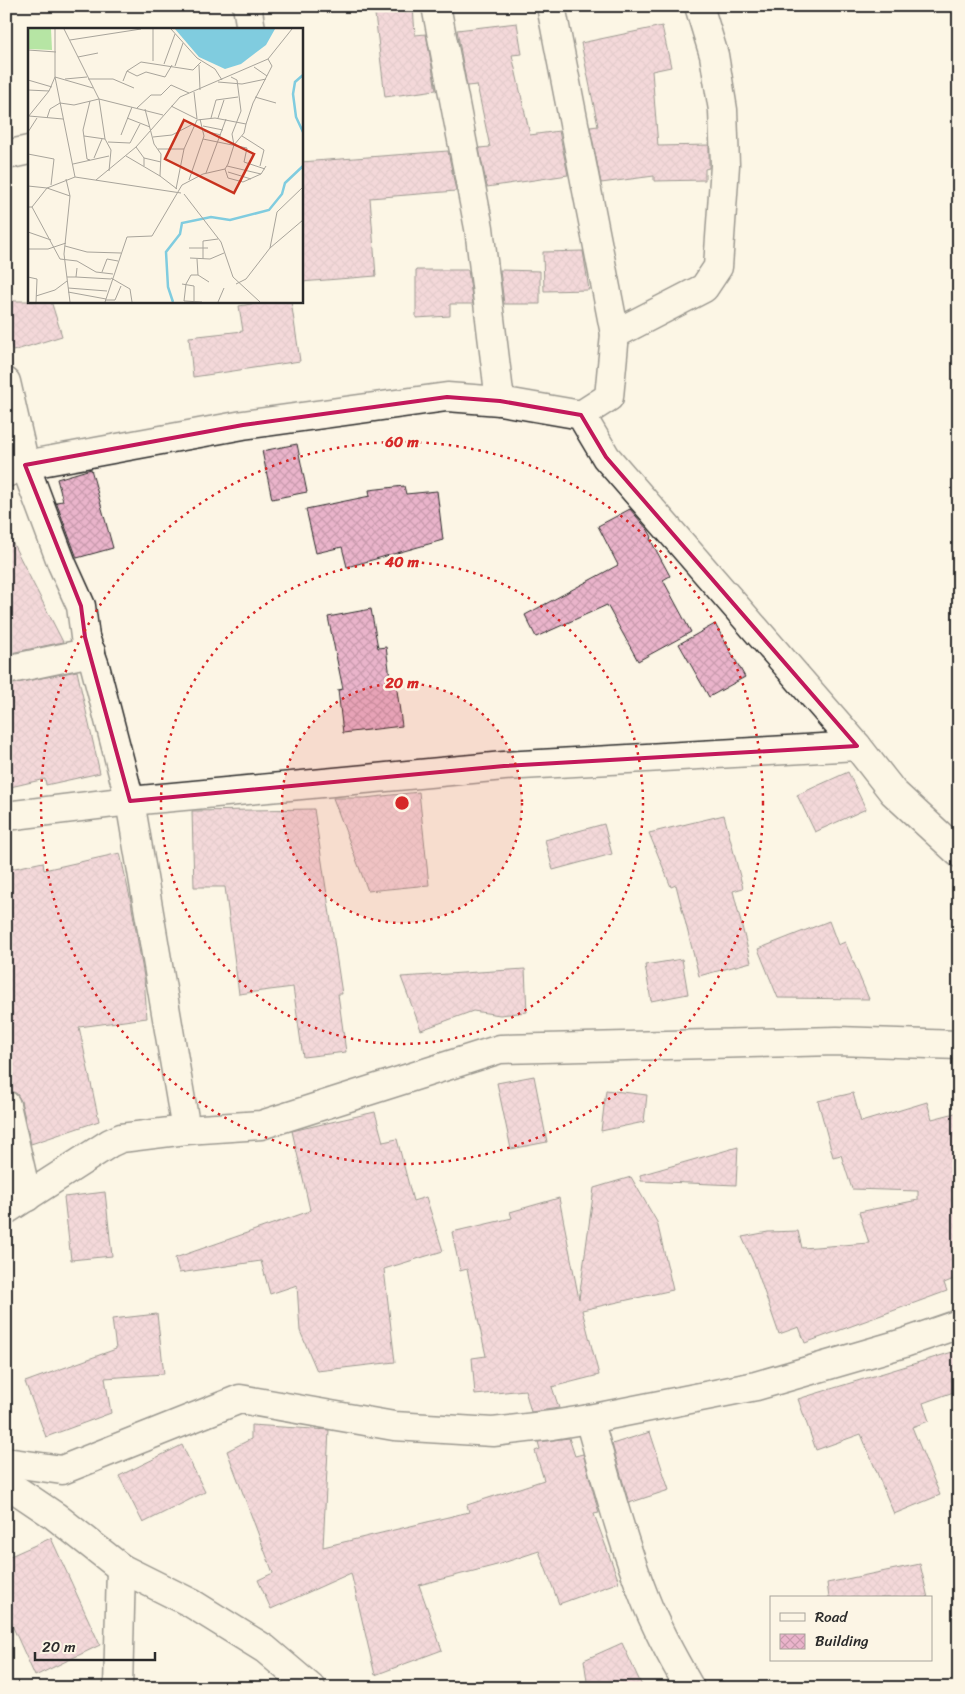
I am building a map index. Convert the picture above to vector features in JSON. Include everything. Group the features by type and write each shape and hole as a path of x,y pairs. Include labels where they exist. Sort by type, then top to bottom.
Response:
{"street":[{"path":"247,6 251,28"},
{"path":"436,6 479,228 500,401"},
{"path":"12,466 243,425 447,397 500,401 581,415 609,397 615,334 551,6"},
{"path":"615,334 704,288 718,266 725,165 724,110 714,55 700,6"},
{"path":"6,155 28,150"},
{"path":"6,382 12,466 62,564 80,606 84,638 91,652 130,800 186,1130"},
{"path":"581,415 606,457 857,746 893,792 959,853"},
{"path":"6,670 91,652"},
{"path":"6,816 130,800 504,766 857,746"},
{"path":"6,1105 17,1204 110,1143 121,1138 186,1130 261,1125 500,1049 837,1041 959,1045"},
{"path":"6,1462 62,1470 240,1399 404,1427 493,1432 589,1419 756,1386 904,1343 959,1324"},
{"path":"589,1419 623,1536 645,1599 670,1653 690,1688"},
{"path":"6,1484 55,1516 120,1568 191,1603 265,1649 311,1688"},
{"path":"118,1688 120,1568"}],"highlighted area":[{"path":"447,397 500,401 581,415 606,457 857,746 504,766 130,801 85,637 81,606 25,465 243,425"}],"building":[{"path":"374,6 413,6 415,35 426,34 436,90 385,97"},
{"path":"517,23 522,54 512,55 530,135 559,131 568,175 487,187 479,148 490,147 477,85 467,86 457,30"},
{"path":"662,26 671,67 652,71 658,146 709,145 709,168 705,169 705,180 654,181 654,176 601,183 590,127 598,126 581,43"},
{"path":"448,151 456,191 370,198 376,276 302,282 302,162"},
{"path":"583,251 589,290 544,291 543,252"},
{"path":"416,270 468,270 473,304 450,304 450,316 416,318"},
{"path":"500,270 540,271 540,304 504,304"},
{"path":"6,301 51,302 62,336 13,351 6,330"},
{"path":"263,302 291,302 300,361 193,377 189,337 243,331 239,306"},
{"path":"297,444 307,492 272,499 262,451"},
{"path":"91,469 113,548 77,558 56,502 63,501 57,479"},
{"path":"404,486 406,494 437,491 443,540 347,567 342,547 316,553 306,509 370,496 369,490"},
{"path":"630,509 652,537 650,539 670,576 663,580 691,632 638,661 607,605 536,637 525,615 618,565 598,526"},
{"path":"6,530 63,642 6,654"},
{"path":"371,609 378,648 386,647 391,684 396,683 402,726 343,733 338,690 343,689 328,617"},
{"path":"715,624 745,677 709,697 679,644"},
{"path":"77,671 100,773 46,785 45,779 6,788 6,685"},
{"path":"848,772 866,809 815,832 797,795"},
{"path":"419,792 429,885 368,891 333,798 365,798"},
{"path":"314,809 342,994 338,994 346,1052 303,1057 293,987 239,994 225,887 194,887 192,811"},
{"path":"724,815 743,888 733,891 751,962 699,976 676,885 671,887 649,833"},
{"path":"604,824 612,854 553,870 545,840"},
{"path":"120,853 144,977 147,1018 79,1027 99,1121 31,1144 21,1101 17,1094 11,1090 6,1090 6,870 43,862 44,870"},
{"path":"829,921 838,945 845,942 869,999 778,998 758,949"},
{"path":"682,959 688,994 651,1001 645,965"},
{"path":"525,969 527,1012 500,1015 473,1011 421,1030 401,977"},
{"path":"534,1076 547,1142 511,1149 497,1083"},
{"path":"606,1090 647,1095 644,1122 601,1131"},
{"path":"853,1093 861,1122 927,1102 932,1119 959,1112 959,1277 944,1283 947,1291 805,1343 799,1327 779,1334 756,1268 742,1237 768,1232 798,1231 802,1248 869,1243 859,1212 918,1200 918,1191 852,1189 841,1155 833,1157 818,1101"},
{"path":"375,1112 383,1142 397,1139 413,1201 426,1197 443,1251 384,1269 395,1362 317,1371 300,1331 297,1285 270,1294 261,1261 179,1273 175,1258 310,1210 292,1131"},
{"path":"738,1147 736,1185 641,1181 640,1175"},
{"path":"631,1177 657,1222 673,1290 582,1310 599,1375 552,1387 559,1408 531,1412 525,1390 475,1395 472,1358 486,1356 467,1269 460,1271 452,1232 512,1218 510,1212 559,1198 579,1299 594,1188"},
{"path":"105,1192 112,1256 71,1260 64,1197"},
{"path":"157,1314 164,1374 105,1378 111,1413 46,1437 25,1382 116,1349 112,1319"},
{"path":"959,1350 959,1390 923,1403 929,1421 912,1427 940,1495 894,1514 861,1434 816,1450 798,1399"},
{"path":"251,1425 329,1430 323,1547 469,1512 467,1505 544,1480 535,1451 540,1449 538,1442 569,1438 575,1456 583,1454 599,1513 594,1514 619,1582 559,1604 539,1551 497,1565 419,1585 442,1650 375,1675 351,1573 271,1609 258,1580 273,1573 227,1451 251,1439"},
{"path":"650,1432 669,1490 629,1503 612,1444"},
{"path":"182,1445 205,1492 143,1523 119,1476"},
{"path":"51,1538 100,1645 35,1676 6,1612 6,1558"},
{"path":"920,1564 928,1596 829,1596 827,1583"},
{"path":"622,1643 643,1688 588,1688 584,1660"}]}
